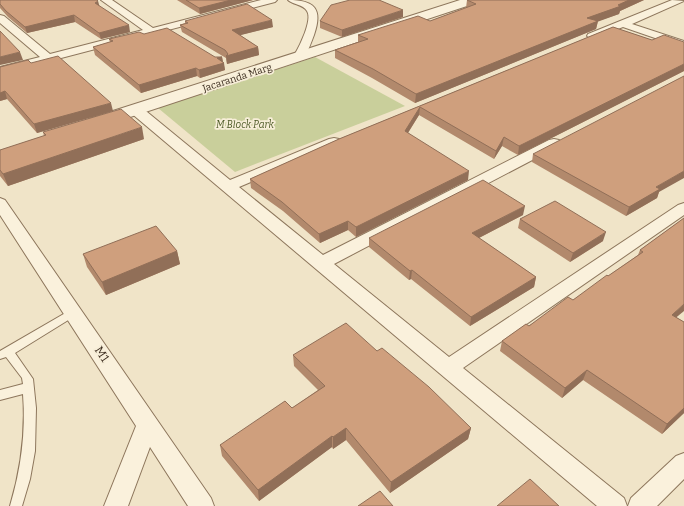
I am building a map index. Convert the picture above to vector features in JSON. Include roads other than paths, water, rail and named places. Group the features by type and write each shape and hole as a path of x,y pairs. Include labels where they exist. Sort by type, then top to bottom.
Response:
{"street":[{"path":"106,0 152,32"},
{"path":"0,71 152,32 247,3 272,0"},
{"path":"293,0 308,7 312,11 314,18 300,56"},
{"name":"Jacaranda Marg","path":"83,126 472,0"},
{"path":"579,42 680,0"},
{"path":"0,18 48,58"},
{"path":"623,24 684,45"},
{"path":"166,28 179,35"},
{"path":"136,110 615,506"},
{"path":"321,263 567,137"},
{"path":"227,186 345,138"},
{"name":"M1","path":"0,203 202,506"},
{"path":"448,368 684,208"},
{"path":"116,506 148,424"},
{"path":"640,506 684,463"}],"lane":[{"path":"16,506 26,466 30,436 31,408 28,380 4,353 74,312"},
{"path":"0,395 29,388"}],"park label":[{"name":"M Block Park","path":"245,124"}]}
